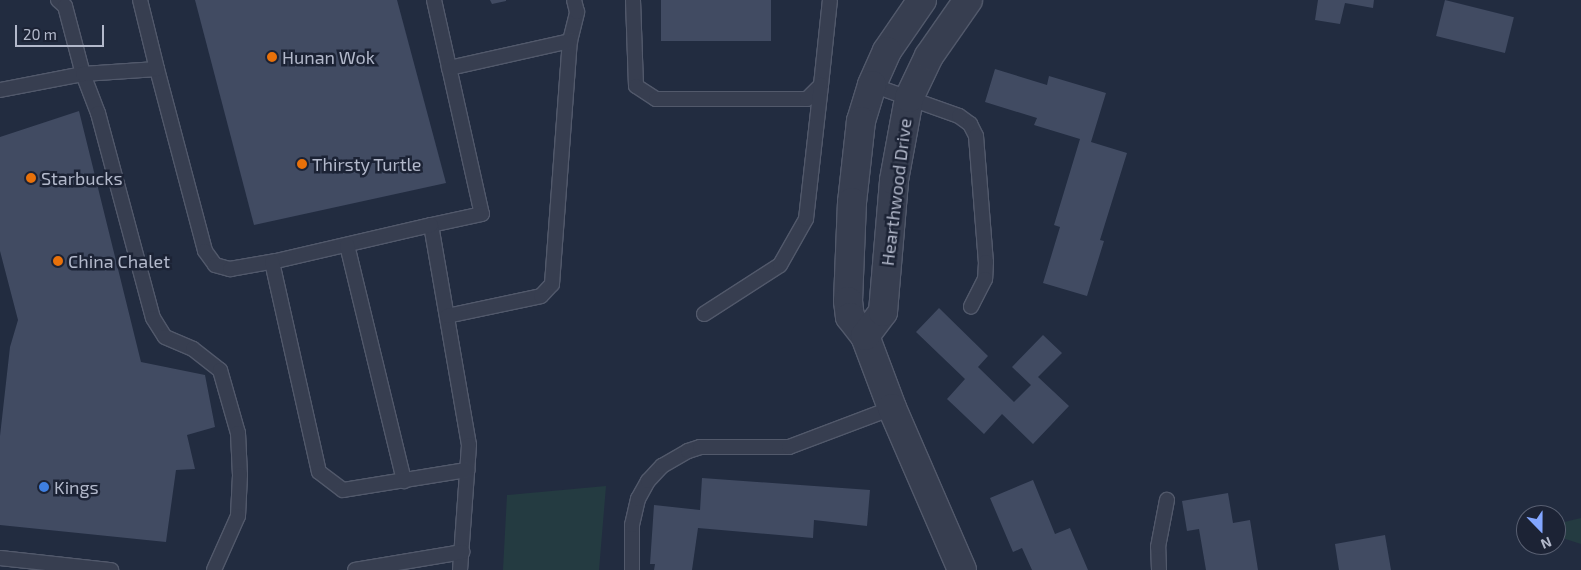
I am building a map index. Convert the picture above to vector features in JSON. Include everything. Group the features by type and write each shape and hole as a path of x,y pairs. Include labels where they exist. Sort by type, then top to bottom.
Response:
{"street":[{"path":"922,0 887,51 872,85 861,121 852,202 847,287 850,316 865,336 892,408 962,570"},
{"name":"Hearthwood Drive","path":"865,336 883,312 894,180 909,98 929,56 968,0"}],"lane":[{"path":"58,0 65,6 83,74 98,113 153,318 165,337 192,349 220,370 238,433 240,475 238,516 214,570"},
{"path":"140,0 205,251 209,260 214,265 230,269 272,262 482,214 434,0"},
{"path":"447,316 542,296 552,284 570,41 576,12 574,0"},
{"path":"633,0 636,86 656,99 807,99 821,85"},
{"path":"704,314 780,265 806,219 830,0"},
{"path":"449,68 570,41"},
{"path":"0,90 83,74 157,69"},
{"path":"872,85 959,116 970,124 976,136 986,262 984,279 971,307"},
{"path":"431,225 469,445 460,570"},
{"path":"347,245 404,481"},
{"path":"272,262 319,472 343,490 467,470"},
{"path":"632,570 632,525 638,499 648,481 662,466 688,451 700,447 789,447 892,408"},
{"path":"1159,570 1158,547 1167,500"},
{"path":"355,570 462,552"},
{"path":"0,558 111,570"}],"green space":[{"path":"606,486 599,570 503,570 507,495"},
{"path":"1581,518 1581,544 1566,539 1566,522"}],"building":[{"path":"195,0 397,0 446,183 254,225"},
{"path":"490,0 506,0 506,1 492,4"},
{"path":"661,0 771,0 771,41 661,41"},
{"path":"1318,0 1374,0 1373,8 1345,3 1340,24 1315,20"},
{"path":"1445,0 1514,17 1505,53 1436,36"},
{"path":"995,69 1047,85 1049,76 1106,93 1091,142 1127,153 1100,240 1104,241 1087,296 1043,283 1060,227 1054,225 1080,139 1034,125 1037,118 985,102"},
{"path":"79,111 141,362 205,375 215,427 187,435 195,469 176,470 166,542 0,525 0,436 10,347 18,320 0,251 0,137"},
{"path":"939,308 988,356 978,367 1014,402 1031,385 1012,367 1043,335 1062,353 1038,377 1069,406 1033,444 1002,414 984,434 947,399 965,379 916,332"},
{"path":"702,478 870,490 867,526 814,520 813,538 698,528 692,570 654,570 655,564 650,564 654,505 700,510"},
{"path":"1033,480 1055,534 1070,528 1088,570 1032,570 1022,548 1013,552 990,498"},
{"path":"1228,493 1233,523 1250,520 1258,570 1206,570 1199,529 1187,531 1182,501"},
{"path":"1385,535 1391,570 1339,570 1335,544"}],"place":[{"name":"Hunan Wok","path":"272,57"},
{"name":"Thirsty Turtle","path":"302,164"},
{"name":"Starbucks","path":"31,178"},
{"name":"China Chalet","path":"58,261"},
{"name":"Kings","path":"44,487"}]}
